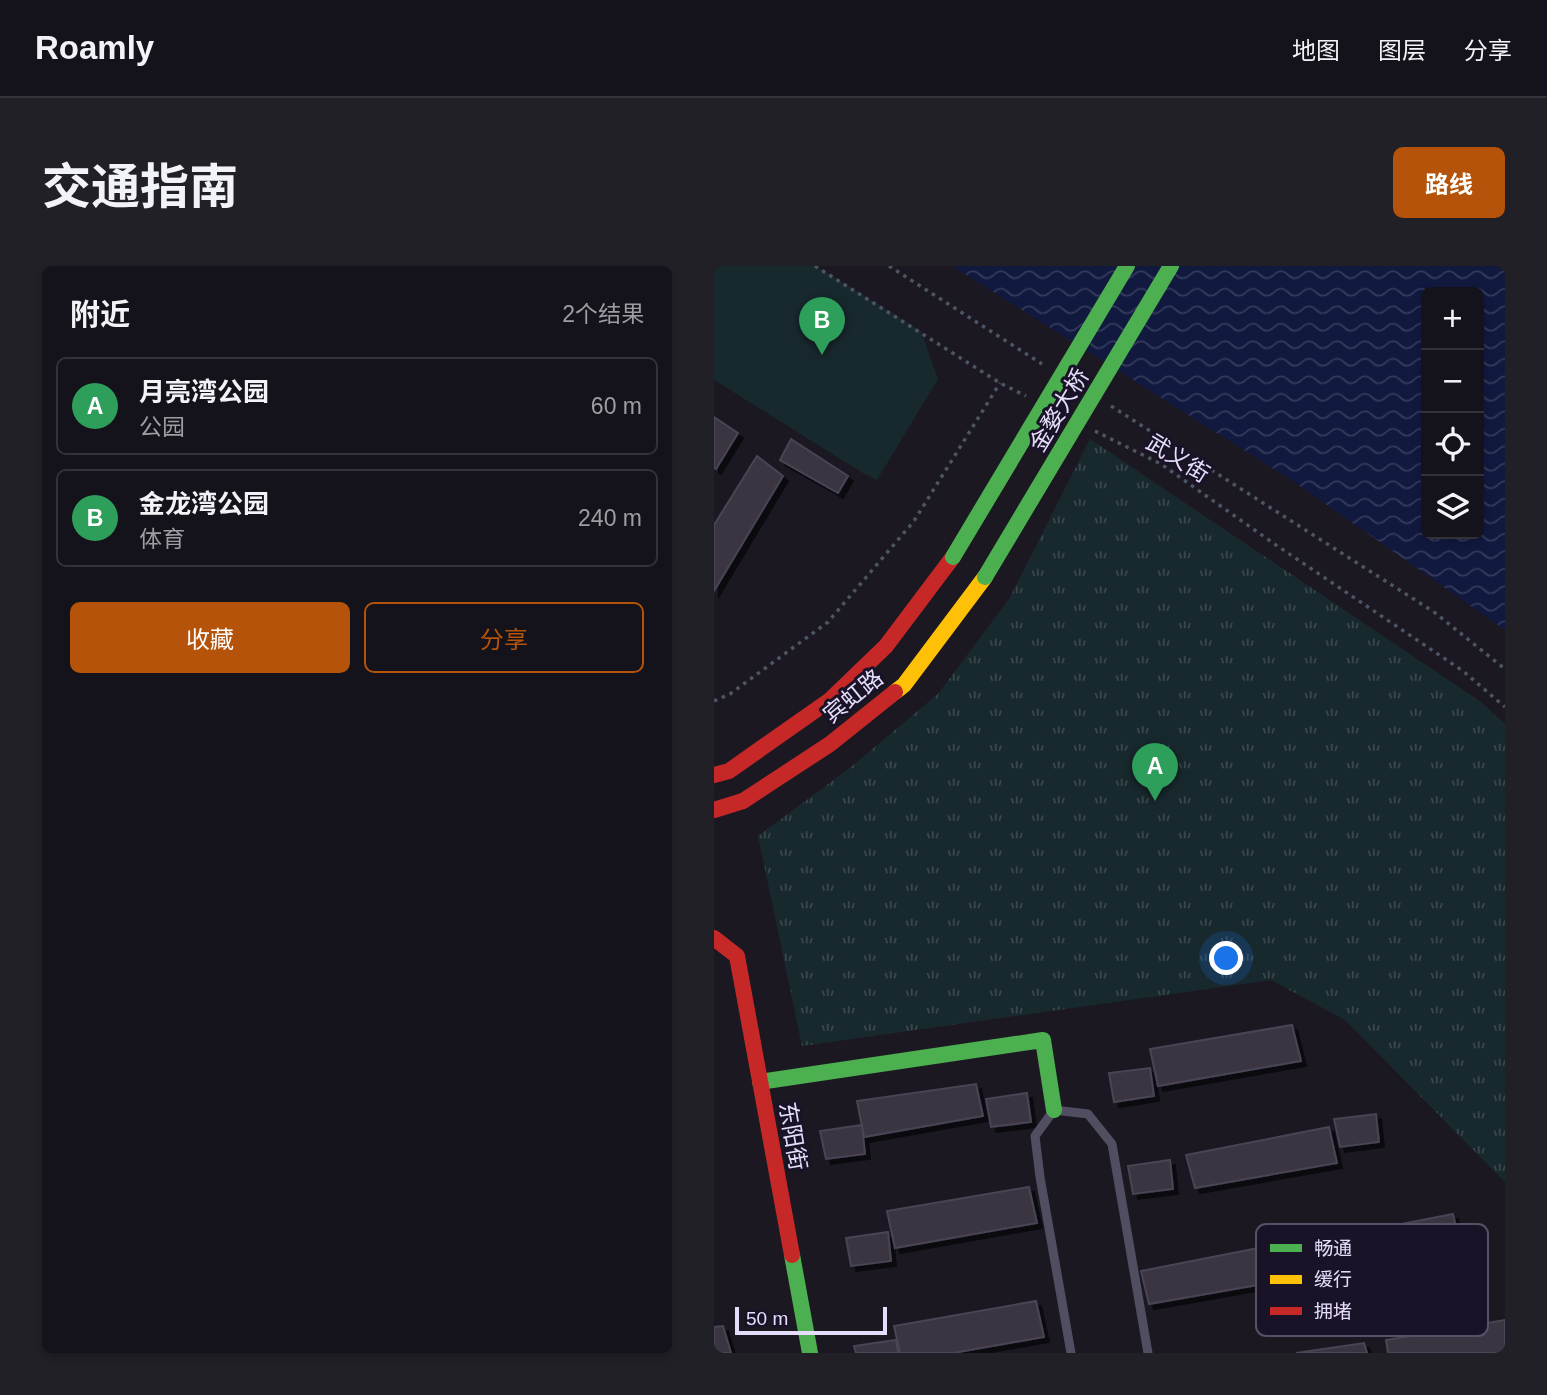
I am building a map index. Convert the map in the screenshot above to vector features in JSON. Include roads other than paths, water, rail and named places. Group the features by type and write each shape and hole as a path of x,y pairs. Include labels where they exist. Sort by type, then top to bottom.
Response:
{"main road":[{"name":"金婺大桥","path":"953,557 1127,266"},
{"name":"金婺大桥","path":"985,577 1171,266"},
{"name":"宾虹路","path":"714,775 729,771 830,700 886,646 953,557"},
{"name":"宾虹路","path":"714,810 743,801 830,744 904,685 985,577"},
{"name":"东阳街","path":"714,938 737,956 810,1353"},
{"path":"760,1082 1043,1041 1054,1110"}],"lane":[{"path":"1071,1353 1035,1136 1054,1110 1087,1114 1112,1144 1148,1353"}],"water":[{"path":"952,266 1505,266 1505,630 1293,481"}],"place":[{"name":"金龙湾公园","path":"822,355"},
{"name":"月亮湾公园","path":"1155,801"}]}
